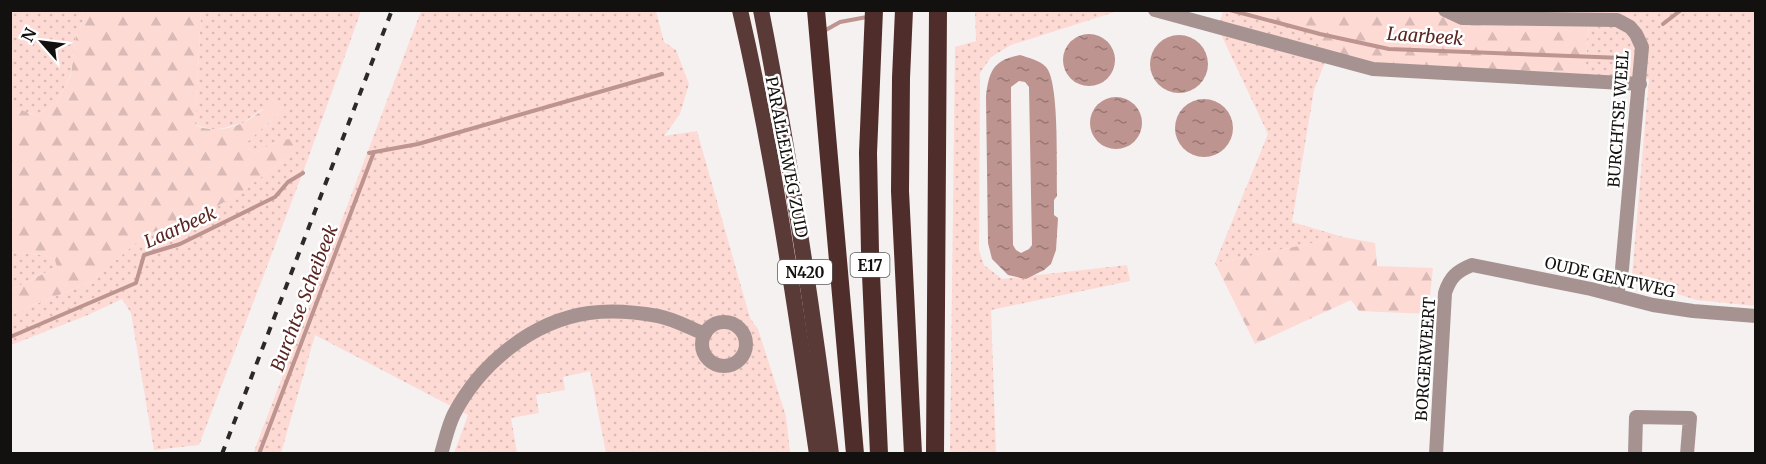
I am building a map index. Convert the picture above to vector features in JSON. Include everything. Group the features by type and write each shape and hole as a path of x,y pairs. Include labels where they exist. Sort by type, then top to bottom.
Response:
{"highway":[{"name":"PARALLELWEG ZUID","path":"740,10 759,99 786,250 817,453"},
{"name":"PARALLELWEG ZUID","path":"761,10 777,92 816,340 831,453"},
{"name":"E17","path":"874,10 868,153 879,453"},
{"name":"E17","path":"904,10 900,191 913,453"},
{"path":"935,453 938,10"},
{"path":"816,13 855,453"}],"street":[{"path":"1155,10 1374,69 1640,84"},
{"name":"BURCHTSE WEEL","path":"1445,10 1462,18 1617,20 1630,27 1636,34 1642,47 1640,84 1622,269 1617,296"},
{"name":"OUDE GENTWEG","path":"1459,270 1472,265 1653,305 1755,316"},
{"name":"BORGERWEERT","path":"1436,453 1445,293 1449,281 1459,270"},
{"path":"441,453 453,415 480,374 517,341 561,320 588,313 610,311 659,316 705,334"},
{"path":"1635,453 1636,417 1647,417 1689,418 1687,453"}],"green space":[{"path":"10,11 88,11 76,36 71,74 57,102 37,116 11,106"},
{"path":"88,11 201,11 195,125 212,129 231,127 246,121 275,102 283,109 244,145 255,153 276,142 289,139 298,147 240,193 207,212 145,235 91,282 11,314 11,290 57,267 55,260 43,255 11,252 11,106 37,116 57,102 71,75 76,36"},
{"path":"201,11 361,11 306,164 199,445 154,450 131,313 122,299 11,345 11,314 91,282 145,235 207,212 240,193 289,156 276,142 255,153 244,145 283,109 262,109 243,123 215,130 195,125"},
{"path":"421,11 656,11 664,42 676,50 689,84 680,114 664,136 697,131 750,318 758,329 786,416 790,453 606,453 590,371 563,377 565,390 536,395 539,413 511,418 517,453 454,453 468,415 315,335 281,453 253,454"},
{"path":"975,11 1118,11 1011,45 991,57 980,73 979,250 984,265 1002,279 1127,265 1130,281 991,310 996,453 950,454 955,47 976,41"},
{"path":"1223,11 1320,34 1329,52 1314,90 1292,222 1343,237 1215,263 1268,134 1218,28"},
{"path":"1230,11 1631,11 1617,20 1589,19 1585,74 1375,64 1329,52 1319,34"},
{"path":"1590,11 1755,11 1755,306 1697,300 1643,284 1632,275 1649,79 1585,74"},
{"path":"1343,237 1375,243 1377,266 1433,268 1428,314 1359,311 1351,300 1255,344 1215,263"},
{"path":"11,252 43,255 55,260 57,267 11,290"}],"water":[{"path":"1089,34 1099,36 1107,42 1113,50 1115,60 1113,70 1107,78 1099,84 1089,86 1079,84 1071,78 1065,70 1063,60 1065,50 1071,42 1079,36"},
{"path":"1173,35 1185,35 1200,43 1208,58 1208,70 1200,85 1185,93 1173,93 1158,85 1150,70 1150,58 1158,43"},
{"path":"1020,55 1046,67 1050,76 1055,108 1057,196 1054,200 1054,215 1058,218 1056,250 1051,264 1026,279 1008,275 992,259 988,243 986,96 994,68 1011,57","holes":["1019,81 1025,82 1029,87 1032,245 1021,253 1013,245 1011,87"]},
{"path":"1116,97 1126,99 1134,105 1140,113 1142,123 1140,133 1134,141 1126,147 1116,149 1106,147 1098,141 1092,133 1090,123 1092,113 1098,105 1106,99"},
{"path":"1198,99 1210,99 1225,107 1233,122 1233,134 1225,149 1210,157 1198,157 1183,149 1175,134 1175,122 1183,107"}],"waterway":[{"name":"Laarbeek","path":"1230,10 1320,34 1389,49 1623,58"},
{"name":"Laarbeek","path":"1663,24 1681,10"},
{"path":"824,31 840,22 867,17"},
{"name":"Laarbeek","path":"369,153 418,144 662,74"},
{"name":"Burchtse Scheibeek","path":"259,454 374,152"},
{"name":"Laarbeek","path":"10,337 136,283 144,255 180,244 275,197 288,182 303,173"}],"railway":[{"path":"222,454 392,10"}]}
